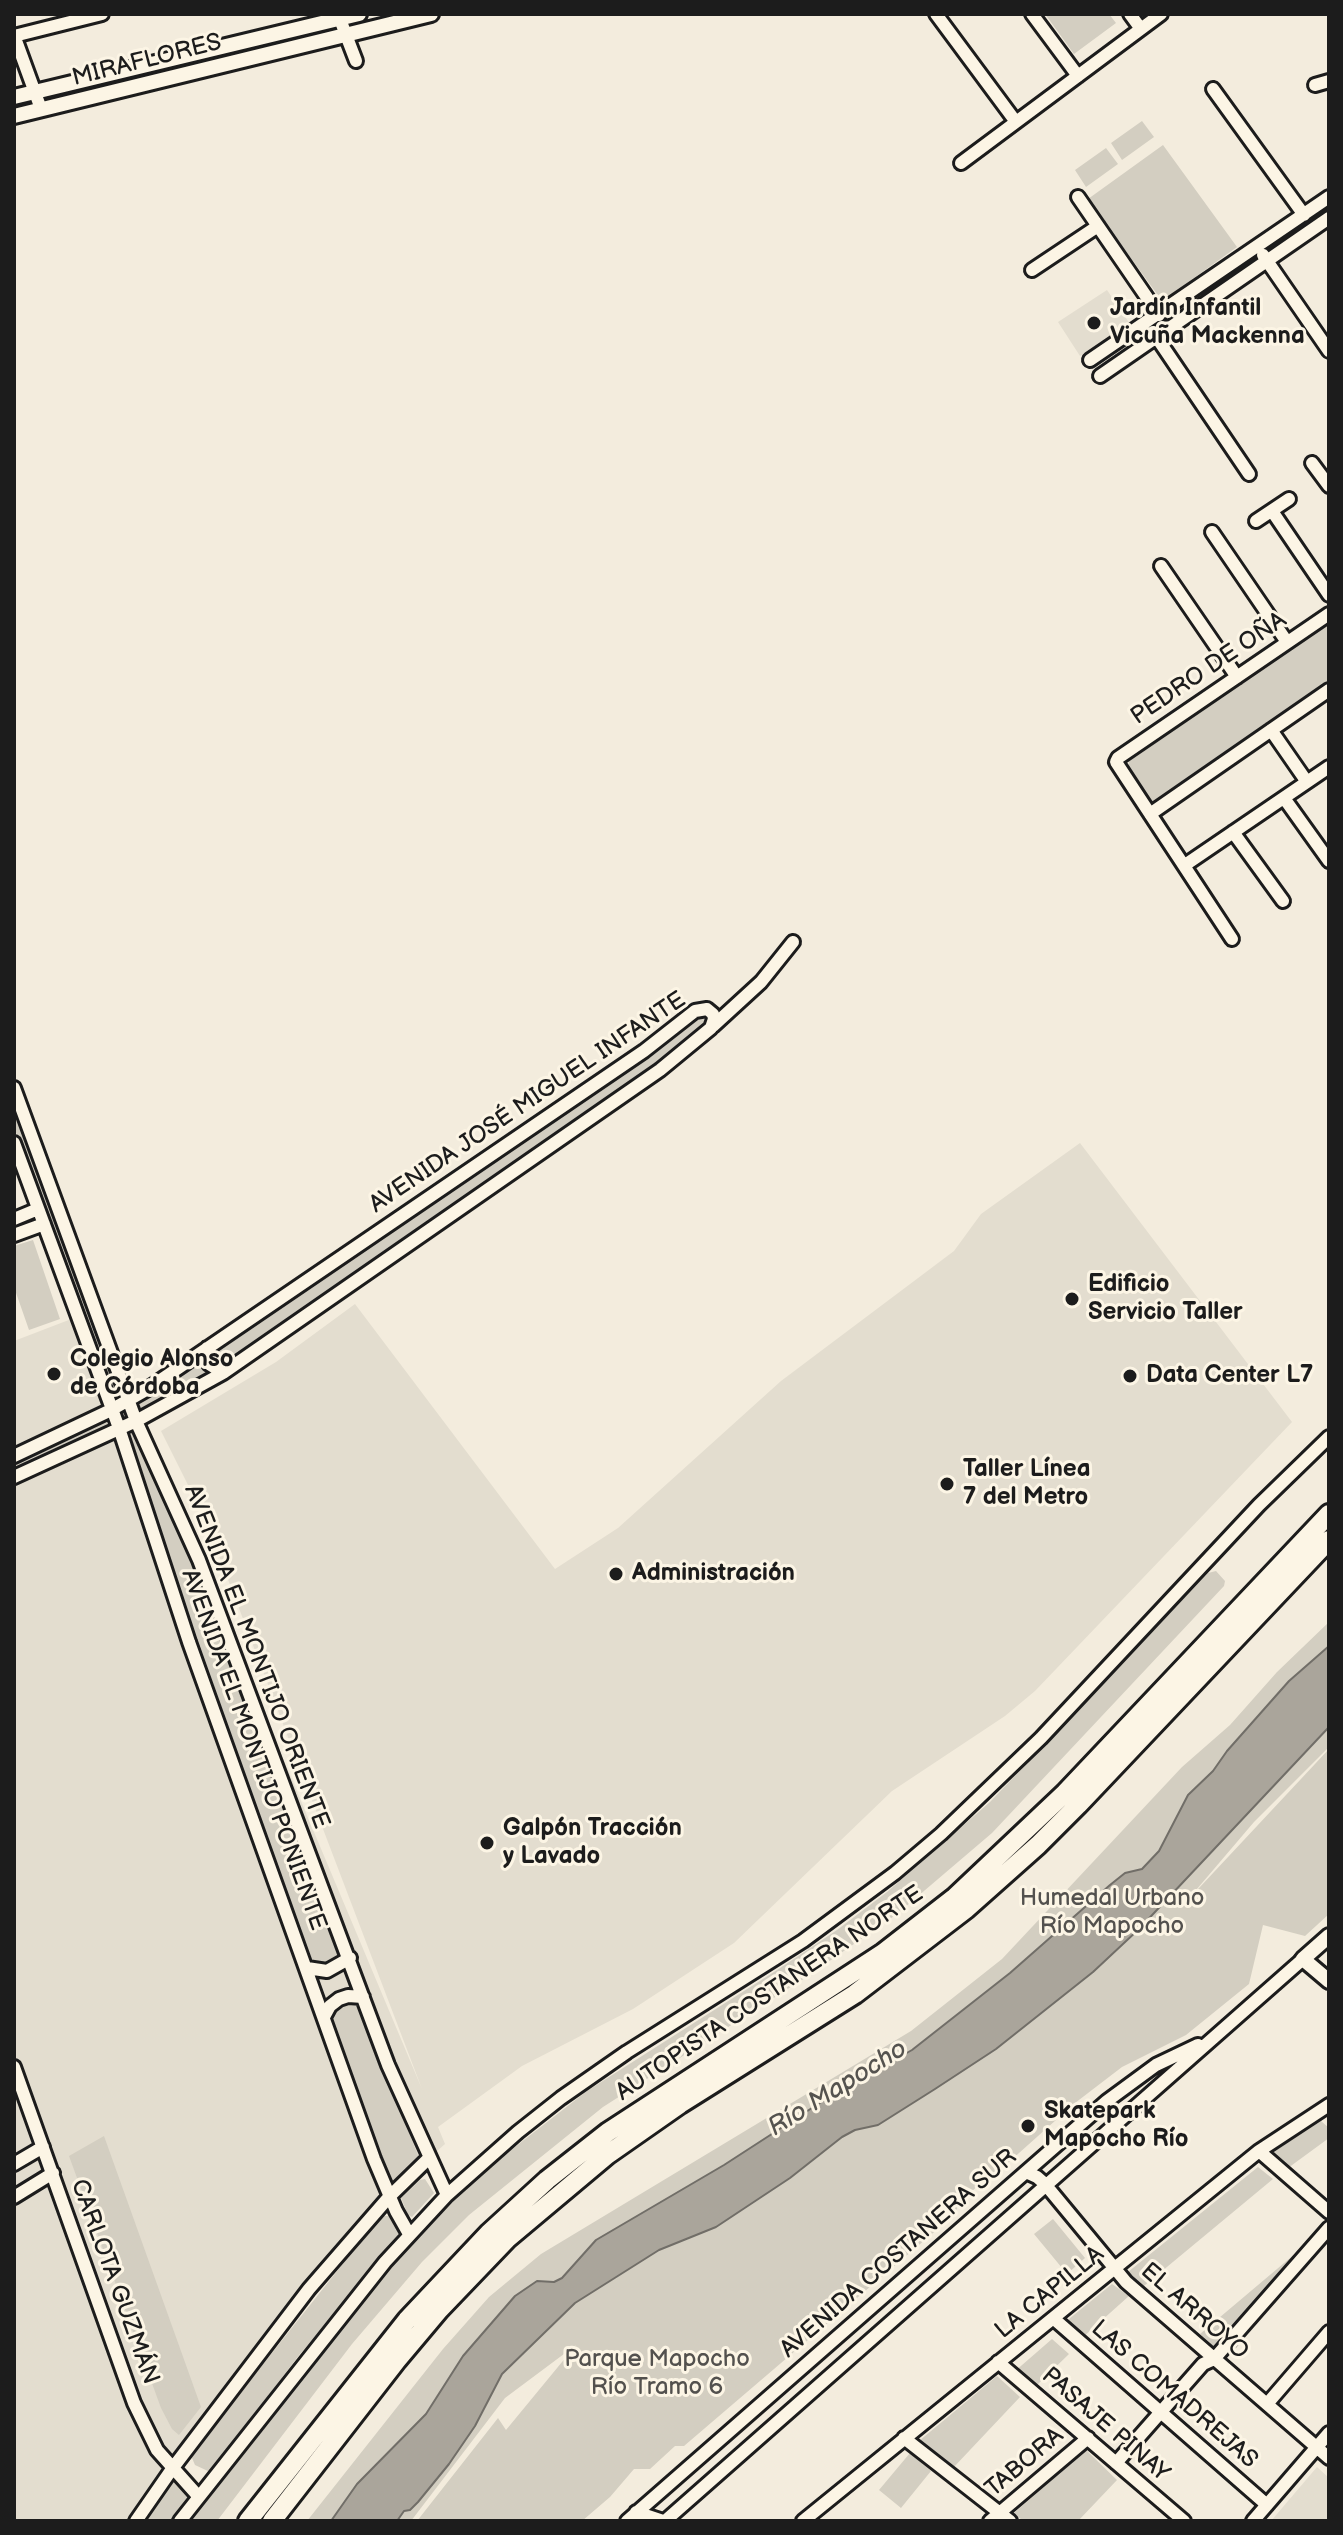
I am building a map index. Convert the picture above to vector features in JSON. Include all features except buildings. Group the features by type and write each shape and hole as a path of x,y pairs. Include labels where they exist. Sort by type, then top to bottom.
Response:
{"highway":[{"name":"AUTOPISTA COSTANERA NORTE","path":"248,2521 407,2320 498,2223 557,2172 619,2125 883,1953 955,1897 1065,1793 1329,1514"},
{"name":"AUTOPISTA COSTANERA NORTE","path":"272,2521 397,2360 439,2310 508,2238 607,2155 680,2104 855,1994 966,1909 1058,1825 1329,1540"}],"main road":[{"name":"MIRAFLORES","path":"14,97 339,16 359,14"},
{"name":"MIRAFLORES","path":"14,116 431,14"},
{"name":"AVENIDA COSTANERA SUR","path":"1303,1959 1329,1936"},
{"path":"1303,1959 1329,1981"}],"street":[{"path":"41,109 14,36 64,18 102,14"},
{"path":"936,14 1016,122"},
{"path":"1032,14 1078,76"},
{"path":"1130,14 1141,29"},
{"path":"961,163 1161,14"},
{"path":"339,16 356,61"},
{"path":"1315,85 1329,81"},
{"path":"1213,89 1304,215"},
{"path":"1078,197 1159,315"},
{"path":"1090,360 1329,197"},
{"path":"1100,376 1329,218"},
{"path":"1032,270 1098,226"},
{"path":"1258,247 1329,351"},
{"path":"1147,323 1249,474"},
{"path":"1312,463 1329,486"},
{"path":"1256,521 1289,499"},
{"path":"1272,511 1329,595"},
{"path":"1212,532 1287,642"},
{"path":"1161,566 1237,677"},
{"name":"PEDRO DE OÑA","path":"1150,814 1116,762 1118,758 1329,614"},
{"path":"1232,939 1150,814 1329,690"},
{"path":"1271,730 1307,782"},
{"path":"1185,865 1329,767"},
{"path":"1284,798 1329,861"},
{"path":"1233,832 1283,901"},
{"path":"713,1026 761,982 793,942"},
{"name":"AVENIDA JOSÉ MIGUEL INFANTE","path":"14,1456 129,1401 644,1051 695,1011 710,1010 714,1016 713,1026 660,1070 223,1373 136,1421 14,1477"},
{"name":"AVENIDA EL MONTIJO ORIENTE","path":"14,1088 136,1421 199,1560 400,2095 447,2195"},
{"name":"AVENIDA EL MONTIJO PONIENTE","path":"14,1143 119,1428 189,1642 389,2197 409,2234"},
{"path":"14,1219 38,1209"},
{"path":"14,1235 44,1224"},
{"path":"207,1348 209,1364 223,1373"},
{"path":"180,2521 409,2234 447,2195 561,2098 627,2052 803,1941 895,1873 941,1834 1041,1738 1259,1505 1329,1437"},
{"path":"307,1968 327,1971 350,1958"},
{"name":"AVENIDA COSTANERA SUR","path":"664,2521 1303,1959"},
{"path":"324,2017 330,2006 339,1999 363,1997"},
{"name":"AVENIDA COSTANERA SUR","path":"634,2518 1136,2077 1212,2039"},
{"name":"CARLOTA GUZMÁN","path":"14,2067 134,2403 157,2450 199,2497"},
{"path":"1323,2109 1329,2122"},
{"name":"LA CAPILLA","path":"803,2521 1259,2151 1323,2109"},
{"path":"14,2164 43,2147"},
{"path":"1259,2151 1329,2212"},
{"path":"136,2521 309,2289 389,2197 429,2158"},
{"name":"EL ARROYO","path":"1026,2172 1045,2184 1135,2291 1329,2458"},
{"path":"14,2197 53,2173"},
{"path":"1116,2463 1203,2364 1214,2359 1329,2228"},
{"path":"865,2314 868,2325 880,2333"},
{"name":"LAS COMADREJAS","path":"1053,2318 1267,2505"},
{"path":"1267,2404 1329,2332"},
{"path":"840,2335 851,2342 857,2353"},
{"name":"PASAJE PINAY","path":"998,2362 1116,2463 1168,2516 1184,2521"},
{"path":"1253,2521 1329,2433"},
{"path":"904,2438 994,2517 1010,2521"},
{"name":"TABORA","path":"994,2517 1088,2438"},
{"path":"634,2518 664,2521"}],"shaded area":[{"name":"Jardín Infantil Vicuña Mackenna","path":"1107,290 1130,324 1080,356 1058,322"},
{"path":"1080,1143 1292,1422 1035,1691 1005,1716 892,1791 734,1943 633,2009 522,2066 438,2127 445,2144 383,2199 276,2325 130,2521 14,2521 14,1454 132,1399 422,2089 205,1519 161,1431 276,1362 355,1304 555,1569 618,1528 781,1381 954,1251 981,1214"},
{"name":"Colegio Alonso de Córdoba","path":"74,1318 106,1408 14,1452 14,1341"},
{"path":"1329,1646 1329,1727 1139,1929 1093,1972 996,2049 935,2089 878,2125 855,2130 842,2137 790,2178 716,2227 659,2250 575,2303 502,2374 475,2426 449,2464 418,2502 410,2510 404,2511 397,2521 331,2521 357,2484 426,2414 463,2356 515,2296 537,2281 554,2282 562,2278 596,2240 724,2165 832,2095 912,2050 1010,1973 1125,1873 1142,1869 1159,1851 1188,1795 1213,1771 1289,1681"},
{"path":"1317,2467 1329,2478 1329,2521 1271,2521"}],"green space":[{"path":"1045,14 1109,14 1116,23 1074,54"},
{"path":"1142,121 1154,137 1122,160 1111,143"},
{"path":"1163,145 1237,247 1162,301 1088,199"},
{"path":"1106,148 1118,164 1086,187 1075,170"},
{"path":"1329,624 1329,680 1151,804 1128,768 1129,761"},
{"path":"699,1015 707,1016 708,1023 662,1062 225,1364 214,1365 212,1352 670,1039"},
{"path":"14,1099 121,1395 115,1401 14,1127"},
{"path":"33,1240 60,1319 29,1330 14,1287 14,1246"},
{"path":"200,1362 210,1375 142,1412 139,1400"},
{"path":"103,1420 110,1426 106,1430 14,1472 14,1461"},
{"path":"131,1429 136,1430 188,1545 341,1952 336,1960 323,1968 313,1964 309,1957 126,1434"},
{"path":"1216,1571 1225,1581 1224,1586 992,1833 897,1914 808,1976 603,2107 469,2215 422,2262 352,2344 217,2521 186,2521 402,2253 433,2219 493,2164 587,2091 777,1970 887,1892 990,1802 1208,1573"},
{"path":"1329,1622 1329,1747 1254,1822 1185,1903 1329,1749 1329,1914 1305,1936 1263,1925 1249,1984 1186,2035 1122,2067 1075,2103 960,2202 954,2215 684,2446 675,2446 650,2469 634,2469 610,2497 582,2521 417,2521 498,2418 506,2430 576,2345 505,2398 411,2521 307,2521 443,2349 489,2297 541,2254 911,2031 1002,1959 1182,1767 1230,1725 1277,1672"},
{"path":"348,2003 357,2005 419,2158 393,2185 387,2179 328,2017"},
{"path":"1321,2121 1329,2128 1329,2138 1288,2168 1272,2153"},
{"path":"104,2136 201,2407 179,2435 172,2429 161,2408 69,2156"},
{"path":"1258,2167 1273,2179 1144,2286 1128,2272"},
{"path":"425,2179 434,2193 412,2217 408,2215 401,2198"},
{"path":"384,2216 392,2216 403,2236 300,2354 210,2472 195,2465 192,2458 194,2451 372,2227"},
{"path":"1053,2219 1085,2258 1067,2274 1034,2234"},
{"path":"1322,2231 1221,2353 1200,2334"},
{"path":"1112,2284 1129,2296 1082,2338 1064,2323"},
{"path":"1052,2339 1069,2354 1034,2388 1014,2372"},
{"path":"997,2376 1020,2397 953,2468 919,2441"},
{"path":"1086,2450 1117,2480 1078,2521 1023,2521 1014,2513"},
{"path":"910,2453 931,2471 901,2508 879,2490"},
{"path":"170,2481 178,2481 189,2493 190,2499 173,2521 140,2521"}],"place":[{"name":"Jardín Infantil Vicuña Mackenna","path":"1094,323"},
{"name":"Edificio Servicio Taller","path":"1072,1299"},
{"name":"Colegio Alonso de Córdoba","path":"54,1374"},
{"name":"Data Center L7","path":"1130,1376"},
{"name":"Taller Línea 7 del Metro","path":"947,1484"},
{"name":"Administración","path":"616,1574"},
{"name":"Galpón Tracción y Lavado","path":"487,1843"},
{"name":"Skatepark Mapocho Río","path":"1028,2126"}],"park label":[{"name":"Humedal Urbano Río Mapocho","path":"1112,1913"},
{"name":"Parque Mapocho Río Tramo 6","path":"657,2374"}],"water label":[{"name":"Río Mapocho","path":"838,2089"}]}
